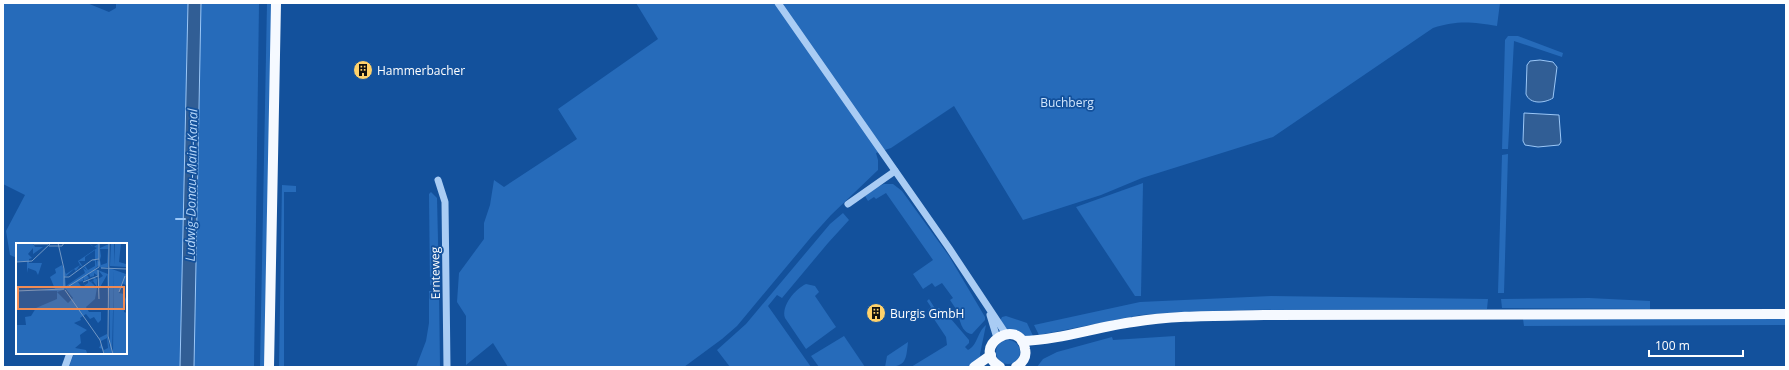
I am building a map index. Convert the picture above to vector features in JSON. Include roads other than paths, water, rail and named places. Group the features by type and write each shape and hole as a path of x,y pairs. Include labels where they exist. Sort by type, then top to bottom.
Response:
{"main road":[{"path":"270,367 276,3"},
{"path":"1022,340 1063,335 1140,321 1213,316 1786,314"},
{"path":"985,367 998,366 991,355 991,347 1001,336 1014,335 1022,340 1026,351 1024,359 1018,366"},
{"path":"1026,351 1063,335"},
{"path":"974,367 991,355"}],"street":[{"path":"778,3 895,171 985,304 1001,336"},
{"path":"848,204 895,171"},
{"name":"Ernteweg","path":"438,180 445,202 447,367"},
{"path":"65,367 70,354"}],"water":[{"name":"Ludwig-Donau-Main-Kanal","path":"188,3 201,3 194,367 180,367"},
{"path":"1540,60 1553,62 1557,67 1553,98 1538,102 1528,98 1526,94 1527,65 1530,61"},
{"path":"1524,113 1559,115 1561,142 1559,145 1538,147 1525,145 1523,141"}],"waterway":[{"name":"Ludwig-Donau-Main-Kanal","path":"176,219 185,219"}],"place":[{"name":"Hammerbacher","path":"363,70"},
{"name":"Burgis GmbH","path":"876,313"}],"park label":[{"name":"Buchberg","path":"1067,102"}]}
